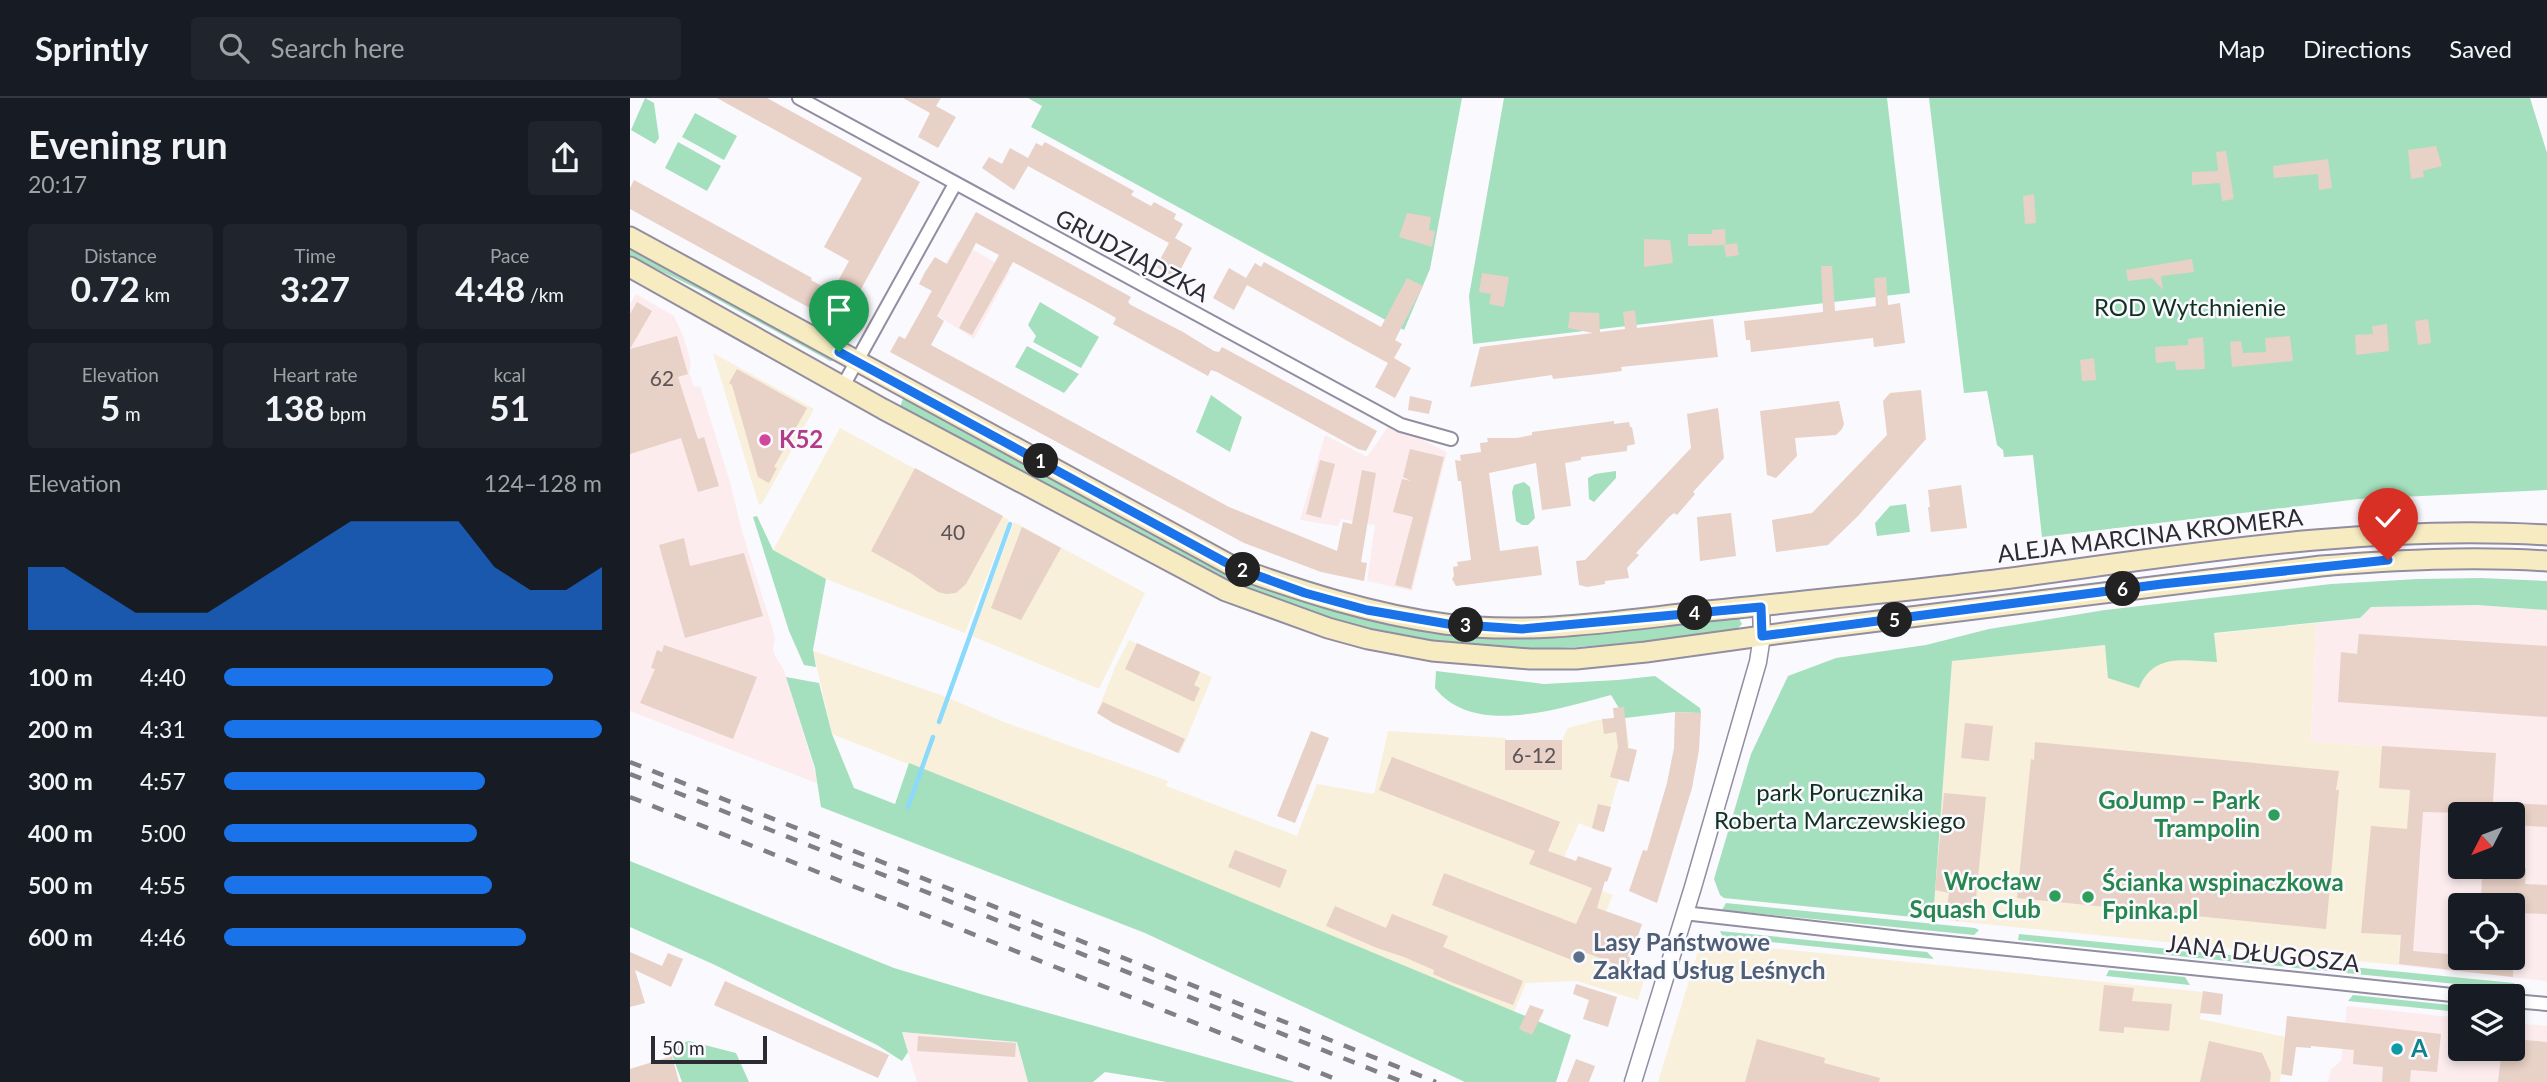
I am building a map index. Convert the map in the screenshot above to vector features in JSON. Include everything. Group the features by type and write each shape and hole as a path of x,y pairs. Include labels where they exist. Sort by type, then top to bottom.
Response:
{"main road":[{"name":"ALEJA MARCINA KROMERA","path":"630,237 1234,567 1305,593 1367,610 1448,624 1522,629 1761,607 2250,547 2385,537 2547,535"},
{"name":"ALEJA MARCINA KROMERA","path":"630,267 843,386 1226,591 1328,628 1368,639 1432,651 1530,659 1576,659 2320,566 2428,559 2547,561"}],"street":[{"name":"GRUDZIĄDZKA","path":"799,98 1401,425 1451,439"},
{"path":"843,386 955,184"},
{"path":"1633,1082 1754,676 1762,636 1761,607"},
{"name":"JANA DŁUGOSZA","path":"1684,914 2448,995"},
{"path":"2525,1002 2547,1004"}],"shaded area":[{"path":"958,241 1010,271 974,339 923,306"},
{"path":"636,294 674,316 684,338 691,363 689,372 694,387 700,386 775,637 773,650 784,670 819,784 630,711 630,304"},
{"path":"713,353 814,409 762,504 759,505"},
{"path":"1390,424 1447,452 1412,591 1367,581 1375,525 1341,519 1338,526 1300,520 1325,435 1367,457"},
{"path":"840,428 1009,520 965,633 826,579 773,550"},
{"path":"1014,522 1145,593 1099,689 972,636"},
{"path":"2477,605 2547,610 2547,981 2398,965 2410,791 2379,788 2382,746 2311,742 2316,623 2360,618 2371,607"},
{"path":"2316,623 2311,742 2382,746 2410,790 2398,965 1933,919 1952,661"},
{"path":"1129,640 1212,677 1180,754 1097,713"},
{"path":"813,651 944,696 1004,722 1168,781 1166,786 1297,836 1317,784 1374,794 1388,731 1506,740 1562,740 1568,728 1597,720 1625,718 1629,744 1603,833 1579,823 1561,864 1602,891 1613,895 1588,953 1628,967 1627,970 1645,977 1638,1000 1577,981 1526,983 1514,1012 1134,853 832,734"},
{"path":"1701,941 2203,992 2200,1019 2285,1037 2280,1082 1658,1082"},
{"path":"2347,1006 2448,1017 2448,1061 2525,1061 2525,1024 2547,1026 2547,1082 2328,1082 2331,1069 2341,1061"},
{"path":"902,1032 1017,1042 1028,1082 917,1082"}],"green space":[{"path":"645,98 654,103 659,138 655,144 631,130"},
{"path":"1028,98 1462,98 1430,269 1404,330 1031,127 1042,106"},
{"path":"1504,98 1887,98 1910,293 1473,344 1469,296"},
{"name":"ROD Wytchnienie","path":"1929,98 2530,98 2547,153 2547,490 2359,499 2042,537 2033,455 2004,457 2003,450 1997,445 1987,391 1964,393"},
{"path":"695,113 737,136 724,160 682,137"},
{"path":"678,142 721,166 707,191 665,168"},
{"path":"630,246 835,361 830,361 702,291 630,256"},
{"path":"1040,302 1099,337 1081,368 1033,342 1036,336 1028,325"},
{"path":"1027,346 1079,374 1064,393 1015,367"},
{"path":"1211,395 1242,417 1230,452 1196,432"},
{"path":"904,396 1292,597 1396,625 1738,617 1742,624 1736,630 1628,643 1519,649 1446,644 1372,630 1300,609 1231,581 1164,549 900,407"},
{"path":"1616,471 1616,478 1594,502 1589,499 1588,478 1595,474"},
{"path":"1524,482 1530,487 1535,518 1528,525 1516,521 1512,492 1514,485"},
{"path":"1906,504 1910,532 1877,536 1875,523 1890,506"},
{"path":"757,516 773,550 826,579 813,650 816,667 804,665 789,631 753,517"},
{"name":"park Porucznika Roberta Marczewskiego","path":"2481,578 2547,581 2547,610 2477,605 2371,607 2360,618 2214,633 2217,662 2182,660 2162,664 2145,677 2139,688 2108,678 2105,645 1952,661 1933,919 1724,898 1720,895 1714,879 1751,754 1788,676 1836,658 1926,645 1989,629 2105,610 2331,584"},
{"path":"1436,671 1544,684 1655,676 1700,708 1701,713 1675,712 1625,718 1611,695 1543,712 1494,716 1472,712 1452,703 1435,688"},
{"path":"786,677 819,683 832,734 854,788 895,804 909,763 1134,853 1571,1035 1556,1082 1465,1082 1145,933 821,807 815,768"},
{"path":"630,861 894,968 1295,1082 1167,1082 1105,1072 1093,1082 1028,1082 1017,1042 902,1032 908,1052 902,1061 877,1045 715,965 630,927"},
{"path":"1726,903 1979,930 1974,935 1722,910"},
{"path":"1720,931 1927,952 1934,959 1723,937"},
{"path":"2019,934 2515,984 2456,984 2018,940"},
{"path":"2109,970 2185,977 2190,985 2106,976"},
{"path":"2353,995 2448,1005 2448,1011 2348,1001"},
{"path":"689,1041 736,1053 749,1082 682,1082 669,1046"}],"building":[{"path":"717,98 767,98 920,182 850,309 856,312 848,329 630,209 630,188 634,180 812,278 811,280 832,292 849,261 824,247 862,178"},
{"path":"903,98 941,98 936,106 956,117 938,148 918,137 930,113"},
{"path":"1045,142 1134,191 1131,195 1151,206 1154,202 1176,214 1174,219 1183,224 1175,238 1192,248 1176,278 1156,267 1169,243 1028,166 1014,190 982,168 989,157 1002,164 1010,148 1028,158 1036,143 1042,146"},
{"path":"2436,146 2442,166 2423,171 2424,177 2411,179 2408,150"},
{"path":"2226,151 2234,199 2222,201 2220,183 2192,185 2192,172 2218,171 2216,152"},
{"path":"2328,159 2332,188 2319,190 2318,174 2274,178 2273,166"},
{"path":"2034,194 2036,223 2025,224 2023,196"},
{"path":"976,212 1131,297 1128,302 1131,305 1214,351 1219,352 1222,347 1377,431 1366,451 1358,449 1217,372 1211,370 1208,376 1113,324 1116,318 1013,262 972,335 959,328 999,255 976,243 937,316 944,321 931,345 1229,507 1337,551 1343,522 1352,524 1362,470 1376,473 1361,562 1367,563 1364,581 1321,572 1244,543 890,352 899,336 905,339 932,291 919,284 925,272 935,257 947,264"},
{"path":"1407,213 1431,217 1429,230 1435,231 1432,247 1399,237"},
{"path":"1725,229 1724,245 1688,246 1688,234 1712,234 1712,230"},
{"path":"1644,239 1670,240 1673,263 1644,267"},
{"path":"1737,243 1739,255 1726,257 1724,245"},
{"path":"2192,259 2194,272 2161,276 2163,290 2152,278 2128,281 2126,270"},
{"path":"1264,262 1381,327 1407,278 1423,286 1395,340 1402,344 1394,358 1411,368 1395,398 1375,387 1388,363 1247,285 1234,310 1213,298 1229,268 1246,278 1255,263 1261,267"},
{"path":"1821,266 1832,266 1835,311 1876,306 1874,278 1886,277 1888,305 1900,303 1905,343 1874,347 1873,338 1751,352 1750,340 1746,340 1744,321 1823,312"},
{"path":"1482,273 1509,277 1504,307 1489,304 1491,294 1479,292"},
{"path":"637,302 652,311 630,349 630,314"},
{"path":"1635,310 1637,328 1713,319 1718,357 1621,367 1622,371 1598,374 1553,379 1552,375 1470,387 1480,347 1593,333 1568,328 1570,312 1599,313 1600,332 1625,329 1623,312"},
{"path":"2428,319 2431,343 2418,345 2415,321"},
{"path":"2387,324 2389,351 2356,355 2355,335 2373,334 2372,326"},
{"path":"677,336 688,374 678,377 698,439 704,437 719,486 698,492 681,438 630,454 630,349"},
{"path":"2290,336 2293,361 2232,367 2230,342 2241,341 2243,353 2266,352 2265,338"},
{"path":"2203,337 2205,369 2176,370 2175,361 2156,363 2155,347 2188,345 2188,339"},
{"path":"2094,358 2096,380 2082,381 2080,360"},
{"path":"737,369 807,408 774,467 777,468 769,483 758,477 732,385 729,383"},
{"path":"1921,390 1926,439 1858,516 1828,545 1776,552 1772,520 1812,513 1887,435 1883,401 1890,393"},
{"path":"1410,396 1432,401 1429,414 1408,410"},
{"path":"1839,401 1844,424 1842,429 1836,435 1795,438 1797,456 1776,478 1767,475 1760,411"},
{"path":"1718,408 1724,458 1693,492 1695,494 1677,515 1674,513 1669,517 1636,553 1639,555 1627,568 1629,578 1587,587 1579,585 1576,561 1585,560 1691,448 1687,414"},
{"path":"1614,421 1614,424 1629,422 1635,444 1627,446 1627,451 1581,457 1581,460 1565,463 1571,506 1542,510 1536,463 1489,473 1500,551 1538,546 1542,575 1456,586 1452,579 1453,567 1458,566 1457,562 1471,560 1461,481 1458,481 1455,460 1461,461 1460,455 1481,452 1480,443 1488,442 1487,438 1517,438 1532,435 1532,432"},
{"path":"1410,449 1444,457 1411,589 1395,585 1413,517 1393,512 1402,479 1411,481 1403,477"},
{"path":"1320,460 1335,464 1321,518 1306,514"},
{"path":"915,468 1003,516 966,584 956,593 938,592 871,551"},
{"path":"1961,485 1967,528 1931,532 1928,490"},
{"path":"1731,513 1736,556 1700,561 1697,517"},
{"path":"1022,527 1061,548 1021,620 991,608"},
{"path":"684,538 690,566 744,553 763,616 685,638 659,545"},
{"path":"2359,634 2547,646 2547,717 2338,702 2341,652 2357,654"},
{"path":"1137,643 1200,672 1194,685 1200,688 1194,702 1125,669"},
{"path":"664,645 757,677 733,739 640,703 655,669 651,668 657,650 662,652"},
{"path":"1103,702 1185,739 1178,753 1097,713"},
{"path":"1624,707 1628,748 1637,750 1629,782 1610,777 1618,747 1616,732 1604,734 1602,719 1614,718 1613,708"},
{"path":"1675,712 1701,713 1699,750 1692,788 1657,903 1629,891 1643,850 1647,851 1667,783 1674,748"},
{"path":"1965,723 1993,726 1989,761 1961,758"},
{"path":"1311,731 1329,738 1295,823 1277,816"},
{"path":"1505,740 1562,740 1562,770 1505,770"},
{"path":"2035,742 2339,771 2326,929 2017,898"},
{"path":"2382,746 2496,753 2493,802 2448,802 2448,813 2423,812 2413,951 2448,954 2448,970 2399,964 2401,935 2361,933 2371,826 2407,829 2410,790 2379,788"},
{"path":"1392,757 1560,822 1548,851 1576,861 1578,856 1612,868 1597,908 1642,924 1627,969 1587,953 1582,964 1432,905 1444,873 1576,924 1592,888 1529,864 1535,851 1379,790"},
{"path":"1944,793 1986,797 1974,918 1960,917 1959,921 1945,919 1949,893 1935,890"},
{"path":"1598,804 1611,807 1604,832 1592,828"},
{"path":"2525,804 2547,805 2547,827 2525,826"},
{"path":"1235,850 1287,870 1280,888 1228,867"},
{"path":"2526,868 2525,884 2547,885 2547,914 2525,913 2525,893 2481,893 2482,879 2525,879"},
{"path":"1335,906 1386,928 1392,914 1448,936 1443,947 1523,981 1513,1005 1451,982 1433,974 1434,970 1326,926"},
{"path":"630,952 662,966 668,953 683,959 671,987 635,970 645,1003 630,1007"},
{"path":"2452,970 2513,970 2513,977"},
{"path":"725,981 889,1055 878,1078 714,1005"},
{"path":"1576,984 1617,997 1608,1027 1583,1019 1589,1000 1573,994"},
{"path":"2104,985 2134,988 2132,1001 2172,1004 2169,1031 2124,1027 2124,1033 2099,1031"},
{"path":"2203,991 2223,994 2221,1015 2200,1013"},
{"path":"1530,1005 1544,1010 1532,1035 1519,1029"},
{"name":"A","path":"2287,1016 2441,1034 2437,1072 2411,1070 2410,1082 2382,1082 2383,1067 2353,1064 2354,1050 2311,1046 2296,1047 2292,1076 2281,1074"},
{"path":"918,1036 1016,1043 1015,1057 917,1051"},
{"path":"1757,1039 1825,1058 1824,1063 1880,1078 1879,1082 1745,1082"},
{"path":"2525,1040 2547,1042 2547,1082 2498,1082 2500,1061 2525,1061"},
{"path":"2209,1041 2262,1053 2271,1073 2270,1082 2200,1082"},
{"path":"672,1056 679,1082 630,1082 630,1069"},
{"path":"1576,1059 1595,1066 1589,1082 1567,1082"}],"waterway":[{"path":"939,722 1010,524"},
{"path":"908,807 933,737"}],"railway":[{"path":"630,762 1436,1082"},
{"path":"630,774 1403,1082"},
{"path":"630,797 1343,1082"}],"place":[{"name":"K52","path":"765,440"},
{"name":"GoJump – Park Trampolin","path":"2274,815"},
{"name":"Wrocław Squash Club","path":"2055,896"},
{"name":"Ścianka wspinaczkowa Fpinka.pl","path":"2088,897"},
{"name":"Lasy Państwowe Zakład Usług Leśnych","path":"1579,957"},
{"name":"A","path":"2397,1049"}],"route":[{"path":"839,352 1234,567 1305,593 1367,610 1448,624 1522,629 1761,607 1762,636 2162,584 2388,560"}]}
